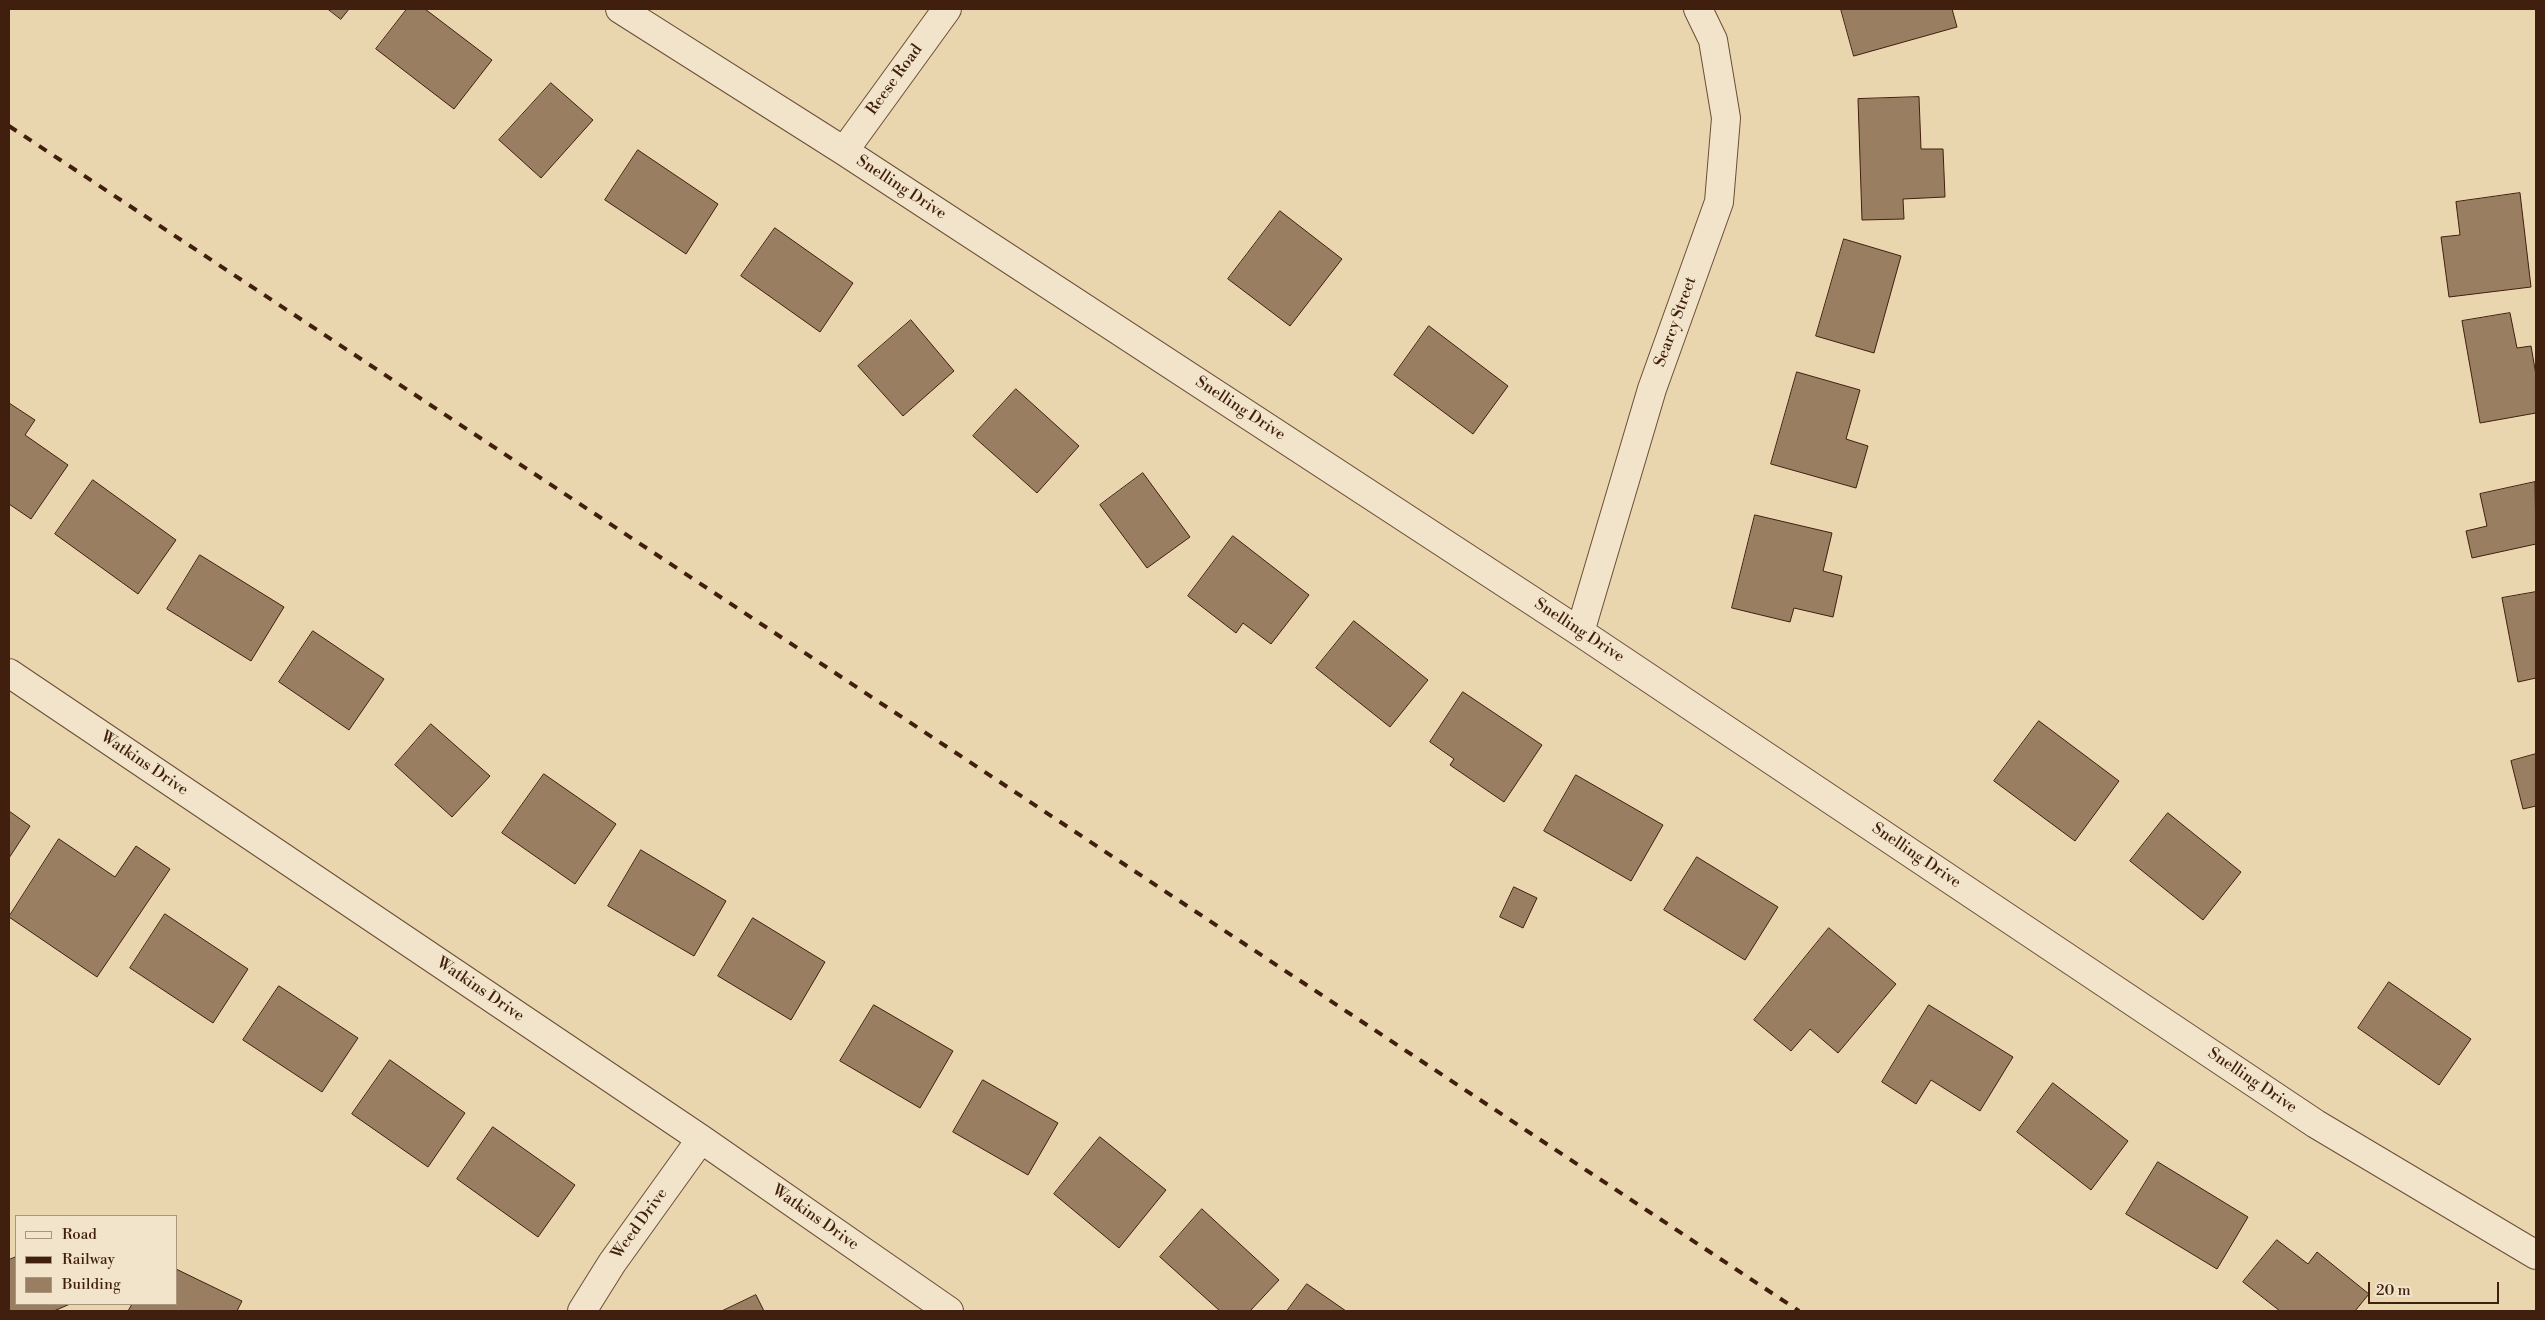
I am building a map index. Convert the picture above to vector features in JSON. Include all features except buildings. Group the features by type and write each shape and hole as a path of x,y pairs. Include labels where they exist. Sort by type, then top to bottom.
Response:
{"street":[{"name":"Snelling Drive","path":"620,9 844,151 1580,632 2316,1124 2536,1255"},
{"name":"Reese Road","path":"844,151 947,9"},
{"name":"Searcy Street","path":"1580,632 1652,389 1719,202 1726,118 1713,40 1698,9"},
{"name":"Watkins Drive","path":"9,673 701,1139 949,1311"},
{"name":"Weed Drive","path":"582,1311 612,1263 701,1139"}],"railway":[{"path":"9,126 1799,1311"}]}
